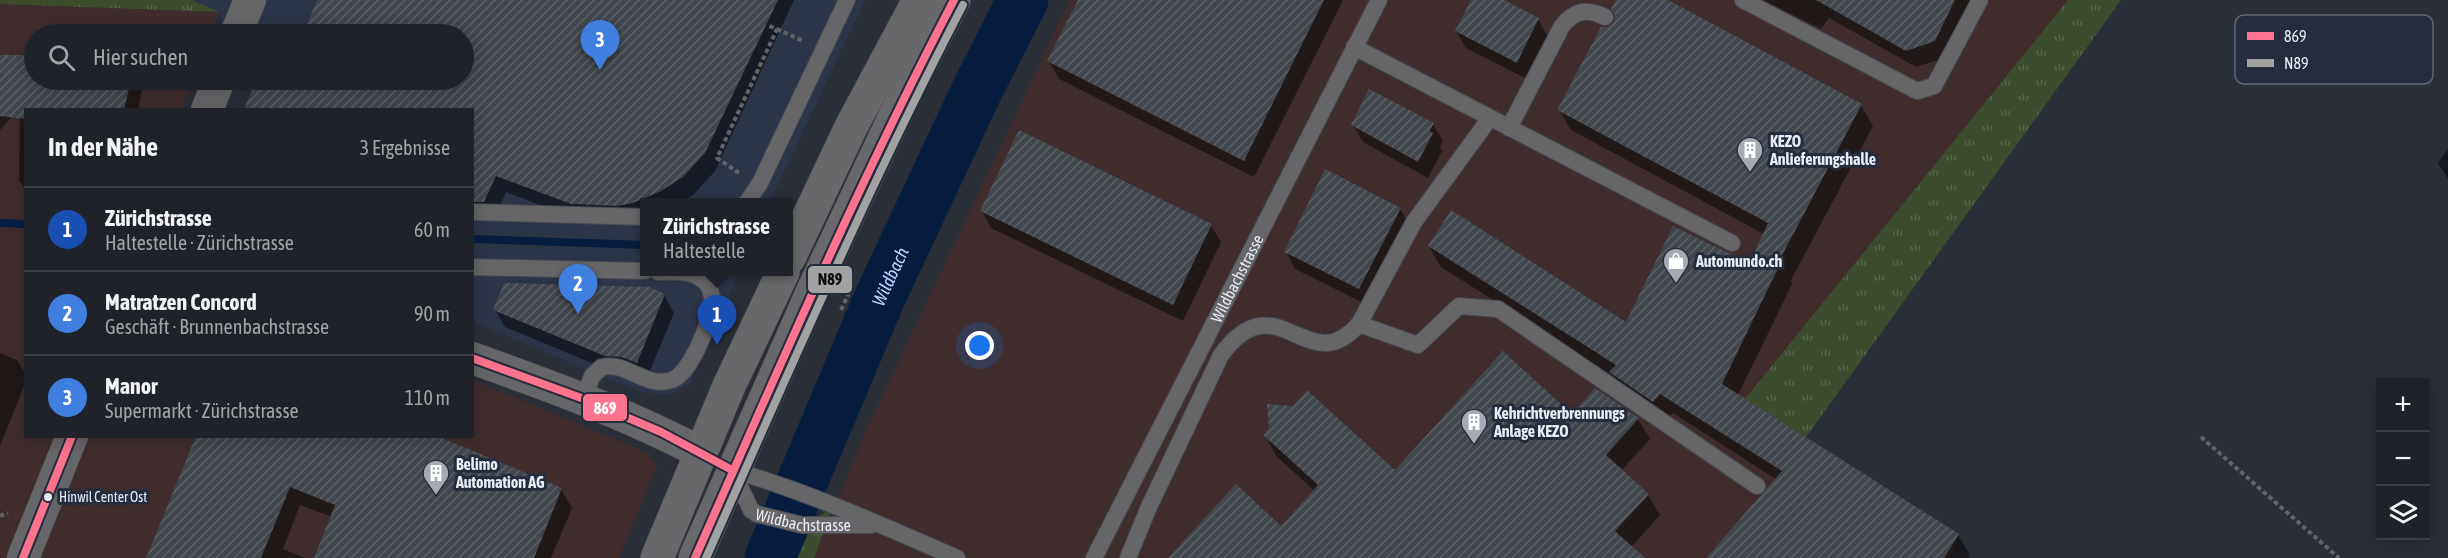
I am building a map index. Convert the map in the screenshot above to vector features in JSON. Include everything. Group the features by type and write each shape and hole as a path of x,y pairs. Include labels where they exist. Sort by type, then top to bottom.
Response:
{"main road":[{"path":"793,250 851,127 919,0"},
{"path":"694,558 815,286 910,82 954,0"},
{"path":"657,558 729,386 781,276"},
{"path":"701,453 732,470"}],"street":[{"path":"240,24 250,0"},
{"path":"208,108 215,90"},
{"path":"474,359 584,399 661,432 701,453"},
{"path":"23,558 71,438"}],"lane":[{"path":"750,198 764,176 847,0"},
{"name":"Wildbachstrasse","path":"1094,558 1378,0"},
{"path":"1743,0 1917,91 1934,86 1980,0"},
{"path":"1509,128 1568,18 1574,13 1583,11 1597,12 1605,16"},
{"path":"1354,47 1732,243"},
{"path":"1128,558 1163,477 1221,355 1230,344 1252,328 1265,325 1276,326 1310,341 1328,344 1350,334 1359,324 1414,222 1490,117"},
{"path":"474,212 640,217"},
{"path":"474,267 640,271"},
{"path":"584,399 592,376 602,367 613,366 648,381 664,382 683,373 692,359 711,313 711,293 702,280 696,276"},
{"path":"1359,324 1418,345 1459,306 1498,309 1757,486"},
{"name":"Wildbachstrasse","path":"732,470 813,497 879,525 930,553 957,558"},
{"name":"Wildbachstrasse","path":"732,470 751,510 757,514 802,525 879,525"}],"path":[{"path":"767,25 822,50"},
{"path":"741,177 735,169 717,158 777,29"},
{"path":"836,320 856,277"},
{"path":"2201,437 2339,558"}],"shaded area":[{"path":"192,0 865,0 772,198 640,198 640,276 737,276 690,384 671,395 641,392 474,322 474,108 449,108 250,90 474,90 474,24 222,24 220,12"},
{"path":"1070,0 2068,0 1746,398 1959,534 1952,558 814,558 867,428"},
{"path":"0,4 220,12 215,24 24,24 24,90 190,90 181,108 24,108 24,438 474,438 474,380 634,447 649,456 657,465 619,558 0,558"}],"green space":[{"path":"0,0 192,0 220,12 0,4"},
{"path":"2068,0 2121,0 1806,437 1745,399"},
{"path":"833,507 814,558 758,558"}],"building":[{"path":"317,0 778,0 705,153 683,177 661,191 640,198 633,203 617,206 571,204 496,176 484,202 474,202 474,108 245,108 252,90 474,90 474,24 307,24"},
{"path":"1078,0 1324,0 1244,161 1047,61"},
{"path":"1471,0 1504,0 1539,18 1517,63 1455,31"},
{"path":"1616,0 1668,0 1862,104 1779,261 1781,262 1722,384 1959,534 1944,558 1706,558 1782,471 1660,394 1653,402 1609,372 1616,365 1428,246 1451,210 1626,322 1673,226 1749,263 1768,223 1557,110 1601,27 1607,27 1614,22 1615,15 1611,9"},
{"path":"1816,0 1955,0 1935,41 1906,51"},
{"path":"0,55 24,55 24,90 129,90 124,108 24,108 24,119 0,116"},
{"path":"1369,89 1434,123 1430,131 1433,133 1418,162 1351,125"},
{"path":"1019,130 1212,224 1173,305 980,211"},
{"path":"1325,169 1401,208 1359,289 1284,252"},
{"path":"504,283 649,287 665,294 637,363 621,357 605,356 493,310"},
{"name":"Kehrichtverbrennungs Anlage KEZO","path":"1503,351 1572,414 1595,388 1639,418 1606,455 1649,494 1615,531 1645,558 1168,558 1236,484 1281,526 1318,485 1263,435 1269,428 1267,404 1293,406 1307,390 1395,470"},
{"name":"Belimo Automation AG","path":"195,438 442,438 562,488 534,558 314,558 335,505 290,487 261,558 146,558"}],"waterway":[{"name":"Wildbach","path":"770,558 880,297 979,86 1023,0"},
{"path":"0,223 24,224"},
{"path":"474,239 640,245"}],"transit line":[{"name":"869","path":"695,558 852,207 954,0"},
{"name":"N89","path":"706,558 862,210 963,5"},
{"name":"869","path":"474,359 584,399 661,432 732,470"},
{"name":"869","path":"23,558 71,438"}],"place":[{"name":"Manor","path":"600,70"},
{"name":"KEZO Anlieferungshalle","path":"1750,173"},
{"name":"Automundo.ch","path":"1676,284"},
{"name":"Matratzen Concord","path":"578,314"},
{"name":"Zürichstrasse","path":"717,345"},
{"name":"Kehrichtverbrennungs Anlage KEZO","path":"1474,445"},
{"name":"Belimo Automation AG","path":"436,496"},
{"name":"Hinwil Center Ost","path":"48,497"}]}
